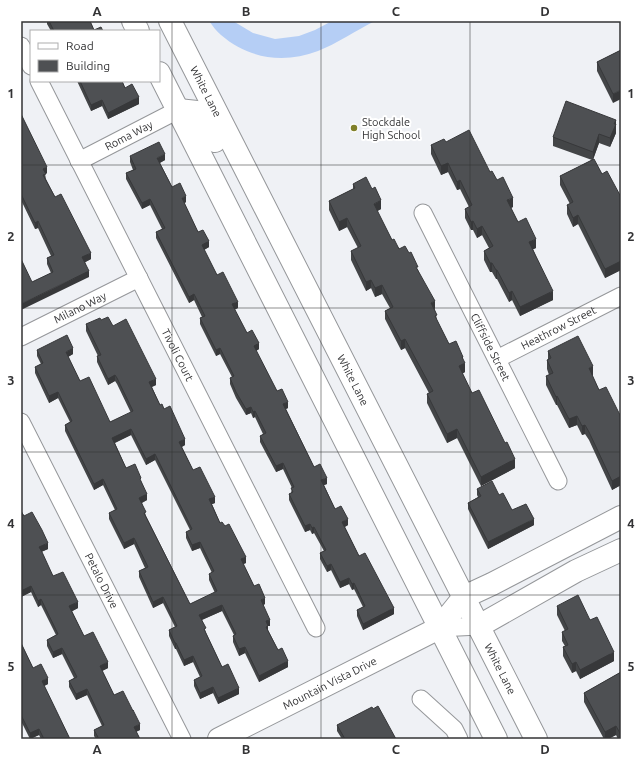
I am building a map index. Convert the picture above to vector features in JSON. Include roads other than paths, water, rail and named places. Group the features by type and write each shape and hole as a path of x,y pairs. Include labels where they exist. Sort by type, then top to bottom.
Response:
{"main road":[{"path":"133,21 138,30"},
{"name":"White Lane","path":"170,21 536,739"},
{"path":"160,75 496,739"},
{"path":"178,110 197,112 205,122 226,163 246,170"},
{"name":"Mountain Vista Drive","path":"219,739 439,628 464,597 621,517"},
{"name":"Mountain Vista Drive","path":"479,626 576,571 621,550"}],"street":[{"path":"21,46 30,64"},
{"name":"Tivoli Court","path":"40,82 316,628"},
{"name":"Roma Way","path":"79,161 178,110"},
{"name":"Cliffside Street","path":"423,213 558,481"},
{"name":"Milano Way","path":"21,338 138,278"},
{"name":"Heathrow Street","path":"497,359 621,296"},
{"name":"Petalo Drive","path":"21,422 182,739"},
{"name":"Mountain Vista Drive","path":"439,628 479,626"},
{"path":"421,700 454,729 458,739"}],"place":[{"name":"Stockdale High School","path":"354,128"}]}
